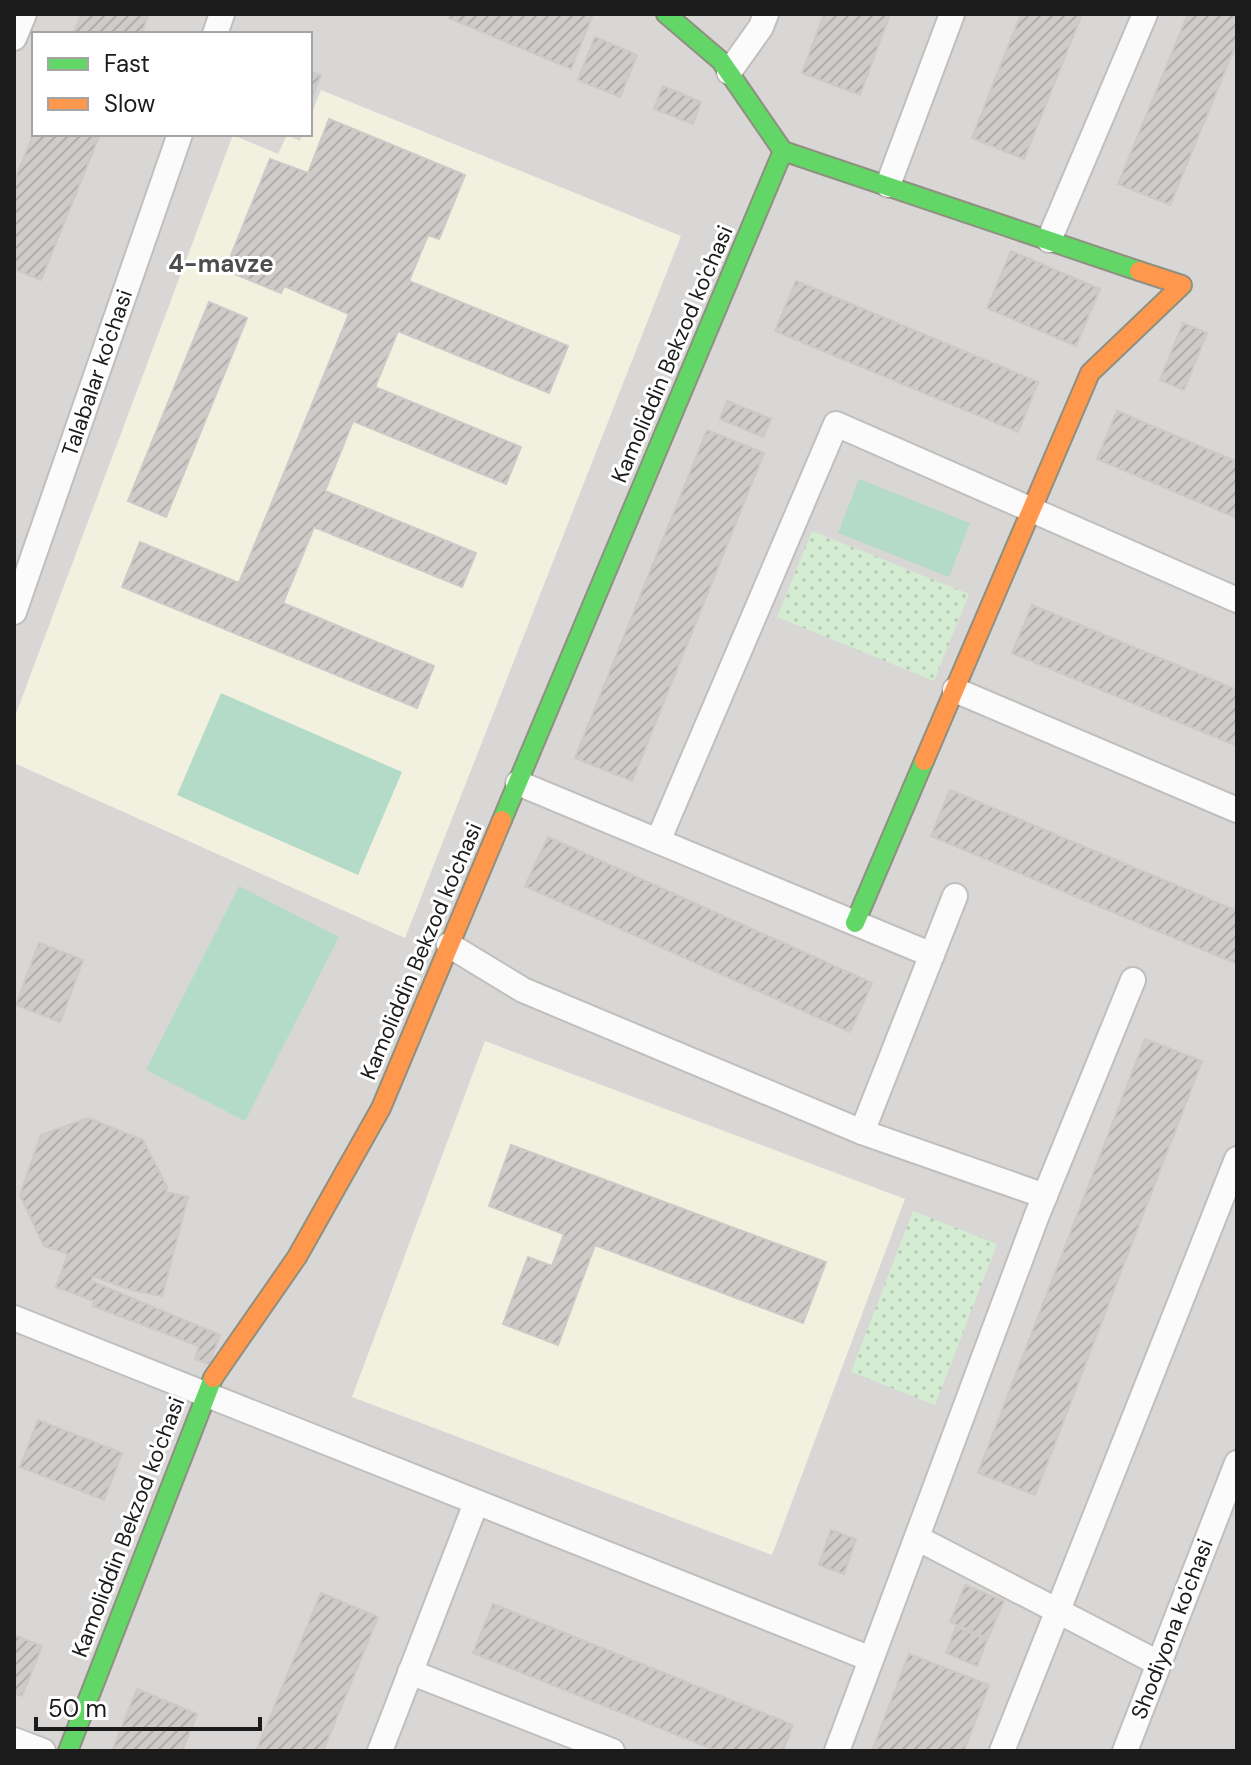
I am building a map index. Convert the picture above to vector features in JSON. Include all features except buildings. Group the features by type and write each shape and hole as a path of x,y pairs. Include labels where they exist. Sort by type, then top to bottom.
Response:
{"street":[{"path":"14,38 24,14"},
{"path":"666,14 721,61 783,151 1182,285 1090,373 855,923"},
{"path":"729,72 761,27 766,14"},
{"path":"888,185 952,14"},
{"path":"1049,240 1145,14"},
{"name":"Talabalar ko'chasi","path":"14,612 179,136"},
{"name":"Kamoliddin Bekzod ko'chasi","path":"68,1751 211,1380 297,1257 381,1108 783,151"},
{"path":"658,841 836,424 1237,600"},
{"path":"955,690 1237,810"},
{"path":"518,783 932,955"},
{"path":"862,1132 955,896"},
{"path":"449,945 523,990 862,1132 1045,1196"},
{"path":"837,1751 1045,1196 1133,980"},
{"path":"1002,1751 1237,1159"},
{"path":"14,1318 871,1659"},
{"name":"Shodiyona ko'chasi","path":"1125,1751 1237,1463"},
{"path":"380,1751 476,1503"},
{"path":"917,1538 1158,1663"},
{"path":"410,1672 612,1751"},
{"path":"14,1740 43,1751"}],"shaded area":[{"path":"14,14 1237,14 1237,1751 14,1751"},
{"path":"321,90 681,236 405,938 14,763 14,719 233,136 278,154 287,136 300,141 302,136 312,136 312,112"},
{"path":"485,1041 905,1199 772,1555 352,1397"}],"green space":[{"path":"859,479 970,523 949,577 838,533"},
{"path":"812,531 969,594 934,681 777,617"},
{"path":"221,693 402,772 358,875 177,795"},
{"path":"239,886 339,937 245,1121 146,1070"},
{"path":"913,1211 997,1244 935,1405 851,1372"}],"traffic: fast":[{"path":"666,14 721,61 783,151 1139,271"},
{"path":"502,820 783,151"},
{"path":"855,923 924,761"},
{"path":"68,1751 213,1378"}],"traffic: slow":[{"path":"924,761 1090,373 1182,285 1139,271"},
{"path":"213,1378 297,1257 381,1108 502,820"}],"district":[{"name":"4-mavze","path":"221,263"}]}
